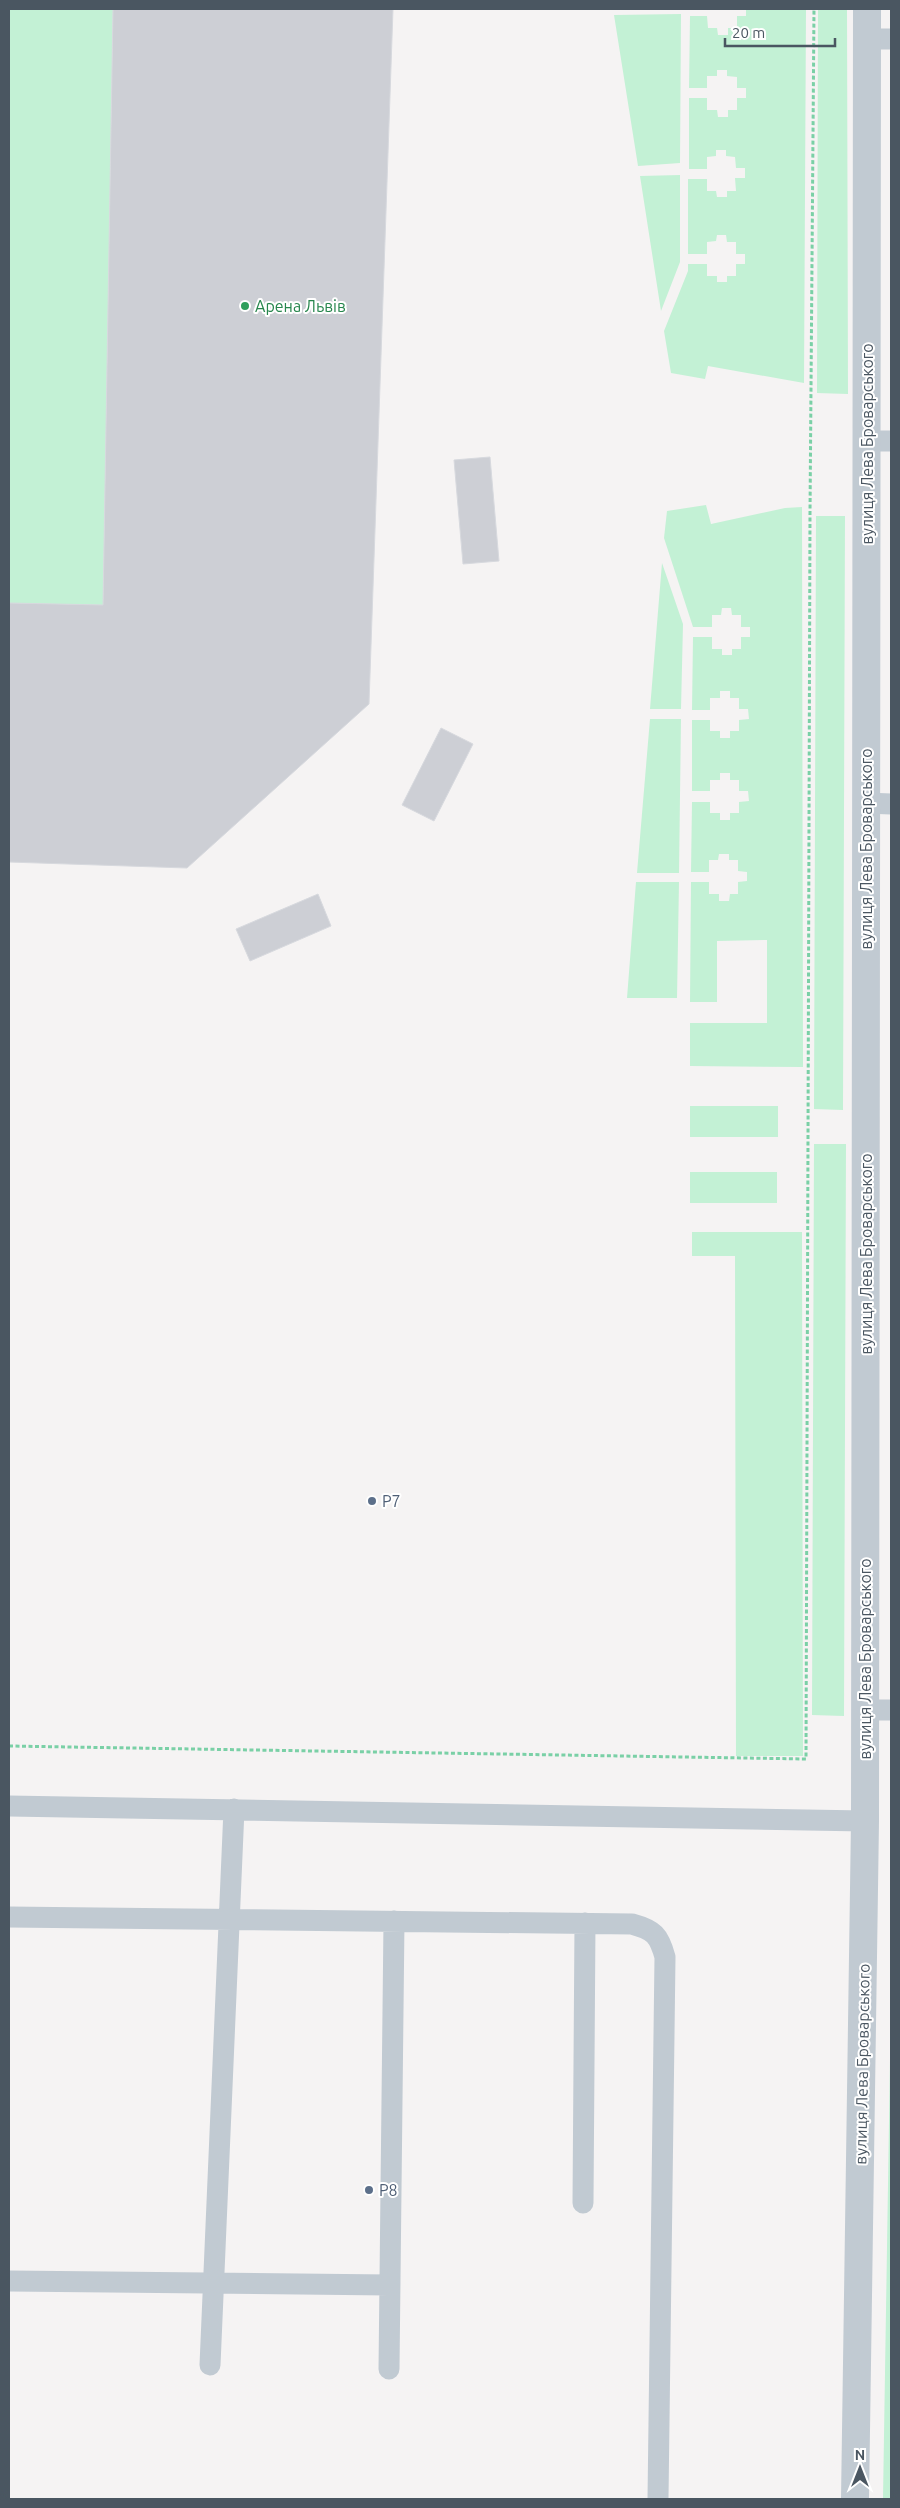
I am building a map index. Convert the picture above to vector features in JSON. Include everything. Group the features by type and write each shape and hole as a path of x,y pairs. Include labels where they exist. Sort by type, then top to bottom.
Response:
{"street":[{"name":"вулиця Лева Броварського","path":"855,2499 865,1821 878,1710 879,39 867,9"}],"lane":[{"path":"9,1806 865,1821"},
{"path":"210,2365 234,1810"},
{"path":"9,1917 585,1923 632,1924 649,1929 661,1941 665,1958 658,2499"},
{"path":"388,2369 394,1921"},
{"path":"583,2203 585,1923"},
{"path":"9,2281 389,2285"}],"path":[{"path":"9,1746 806,1759 810,514 814,9"}],"green space":[{"path":"9,9 113,9 103,605 9,603"},
{"path":"746,9 806,9 804,383 708,366 705,379 671,373 664,331 688,271 688,264 707,264 707,276 717,276 717,282 727,282 727,276 736,276 736,264 745,264 745,254 736,254 736,242 727,242 726,235 717,235 716,241 707,242 707,254 688,254 688,179 707,179 707,191 716,191 717,197 727,197 727,191 736,191 735,178 745,178 745,168 736,168 735,157 726,156 726,150 716,150 716,156 707,157 707,169 689,169 689,98 707,98 707,110 717,110 718,117 728,117 728,110 737,110 737,98 746,98 746,88 737,88 737,77 727,76 727,70 717,70 717,76 707,76 707,88 689,88 690,16 707,16 708,28 717,28 718,35 728,35 728,28 737,28 737,16 746,16"},
{"path":"818,9 847,9 848,394 817,393"},
{"path":"681,14 680,163 638,166 614,15"},
{"path":"680,175 680,262 661,311 640,176"},
{"path":"706,505 711,524 785,508 802,507 803,1067 690,1066 690,1023 767,1023 767,940 717,941 717,1002 690,1002 691,882 709,882 709,894 719,894 719,901 729,901 730,894 738,894 738,882 747,881 747,872 738,871 738,860 729,860 729,854 719,854 718,860 709,860 709,872 691,872 692,802 710,802 710,813 720,813 720,820 730,820 730,813 739,813 739,802 749,801 748,791 739,791 739,780 730,780 730,773 720,773 720,780 710,780 710,791 692,791 692,720 710,720 710,731 720,731 720,738 730,738 730,731 739,731 739,720 749,719 748,709 739,709 739,698 730,698 730,691 720,691 720,698 710,698 710,710 692,710 693,637 712,637 712,649 722,649 722,655 732,655 732,649 741,649 741,637 750,637 750,627 741,627 741,615 732,615 731,608 722,608 721,615 712,615 712,627 693,627 664,538 667,511"},
{"path":"816,516 845,516 843,1110 814,1109"},
{"path":"662,563 683,624 681,709 650,709"},
{"path":"650,719 681,719 679,873 637,873"},
{"path":"636,882 679,882 677,998 627,998"},
{"path":"690,1106 778,1106 778,1137 690,1137"},
{"path":"814,1144 846,1144 844,1716 812,1715"},
{"path":"690,1172 777,1172 777,1203 690,1203"},
{"path":"692,1232 802,1232 803,1756 736,1756 735,1256 692,1256"},
{"path":"891,1995 891,2499 883,2499"}],"building":[{"name":"Арена Львів","path":"113,9 393,9 369,704 187,868 9,862 9,603 103,605"},
{"path":"490,457 499,561 463,564 454,460"},
{"path":"441,728 473,744 434,821 402,805"},
{"path":"318,894 331,926 250,961 236,929"}],"place":[{"name":"Арена Львів","path":"245,306"},
{"name":"P7","path":"372,1501"},
{"name":"P8","path":"369,2190"}]}
